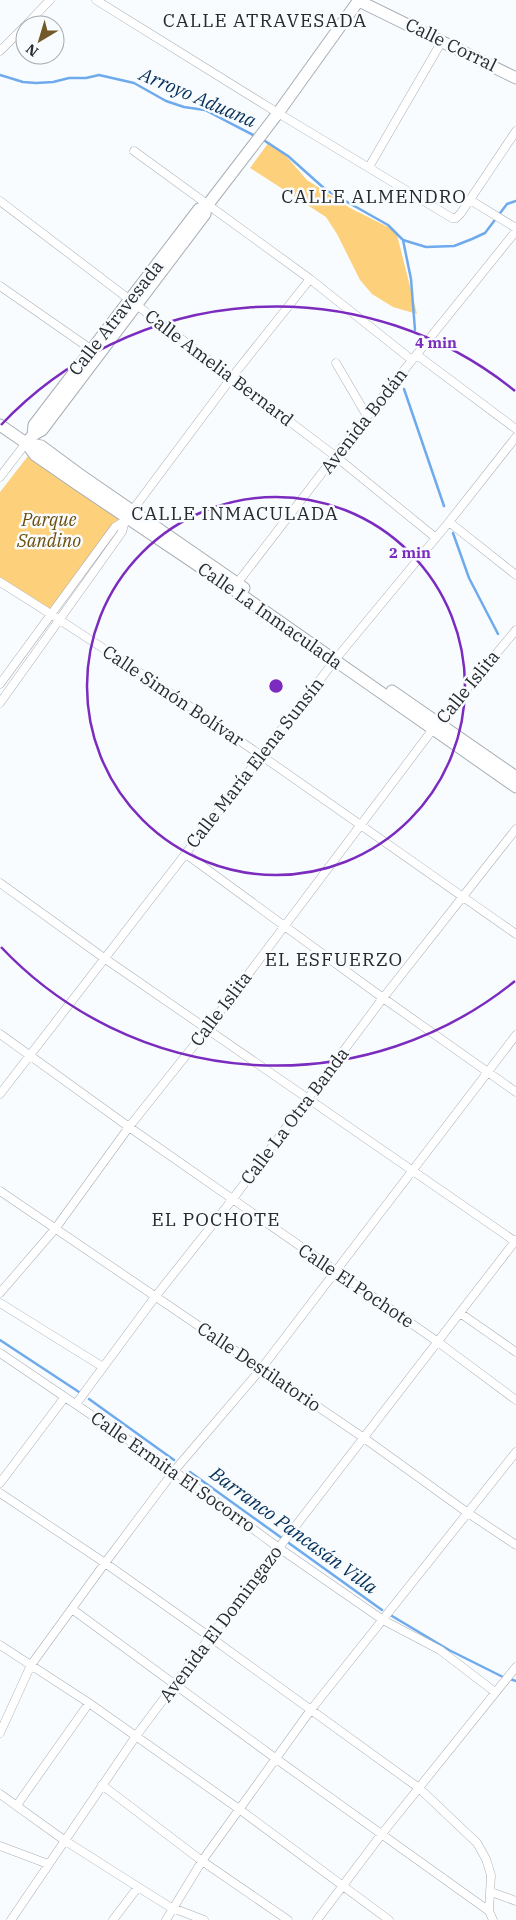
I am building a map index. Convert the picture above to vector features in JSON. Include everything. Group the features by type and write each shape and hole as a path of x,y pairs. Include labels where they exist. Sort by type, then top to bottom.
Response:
{"street":[{"path":"35,15 50,0"},
{"path":"96,0 452,218 456,218 470,200 516,130"},
{"name":"Calle Atravesada","path":"0,477 29,439 34,425 62,395 133,303 171,253 199,209 207,205 244,158 359,0"},
{"name":"Calle Corral","path":"359,0 516,78"},
{"path":"0,51 15,35"},
{"path":"369,168 442,41"},
{"path":"134,151 414,357 516,429"},
{"path":"470,200 515,229"},
{"name":"Calle Amelia Bernard","path":"0,201 335,456 436,538"},
{"name":"Avenida Bodán","path":"235,586 335,456 515,229"},
{"path":"0,684 50,613 115,527 128,516 232,378 310,280"},
{"path":"0,286 94,352"},
{"path":"336,364 367,416"},
{"name":"Calle La Inmaculada","path":"0,425 29,439 36,455 76,478 128,516 235,586 465,746 516,776"},
{"name":"Calle María Elena Sunsín","path":"0,1094 337,658 450,522 516,437"},
{"path":"0,703 122,532 128,516"},
{"path":"450,522 516,575"},
{"name":"Calle Simón Bolívar","path":"0,582 61,620 261,755 516,934"},
{"name":"Calle Islita","path":"0,1293 55,1229 128,1127 207,1029 436,726 516,630"},
{"path":"14,665 24,671"},
{"name":"Calle La Inmaculada","path":"465,746 516,787"},
{"name":"Calle La Otra Banda","path":"76,1404 155,1297 232,1200 382,998 516,829"},
{"path":"186,854 382,998 516,1092"},
{"path":"0,883 104,958 308,1097 411,1171 516,1241"},
{"name":"Calle El Pochote","path":"0,1034 128,1127 438,1342 516,1400"},
{"path":"0,1733 31,1665 105,1563 174,1471 261,1369 516,1035"},
{"name":"Calle Destilatorio","path":"0,1192 364,1438 516,1545"},
{"name":"Avenida El Domingazo","path":"11,1920 136,1736 210,1637 516,1241"},
{"path":"0,1303 103,1367"},
{"path":"460,1313 516,1352"},
{"name":"Calle Ermita El Socorro","path":"0,1353 281,1545 383,1620 440,1650 495,1692"},
{"path":"0,1483 65,1397"},
{"path":"166,1920 202,1862 310,1711 516,1452"},
{"path":"0,1493 105,1563 419,1788 478,1843 491,1875 489,1911 493,1920"},
{"path":"72,1609 174,1685 489,1911"},
{"path":"0,1644 136,1736 239,1809 389,1920"},
{"path":"317,1920 381,1834 516,1667"},
{"path":"17,1805 88,1703"},
{"path":"102,1785 202,1862 288,1920"},
{"path":"0,1794 64,1840 138,1887 173,1908 204,1920"},
{"path":"0,1846 48,1864"},
{"path":"113,1920 138,1887"},
{"path":"491,1892 516,1901"}],"green space":[{"path":"269,142 286,156 307,180 350,208 396,231 417,314 393,307 372,294 360,280 337,234 326,217 250,168"},
{"name":"Parque Sandino","path":"28,456 119,518 52,610 0,577 0,492"}],"waterway":[{"name":"Arroyo Aduana","path":"0,75 23,82 36,83 99,75 134,83 166,101 184,107 205,110 257,137"},
{"name":"Arroyo Aduana","path":"262,139 288,156 326,190 388,225 403,240 426,247 454,246 485,233 507,204 516,201"},
{"path":"403,240 411,279 415,330"},
{"path":"404,389 444,506"},
{"path":"453,533 469,578 498,634"},
{"name":"Barranco Pancasán Villa","path":"0,1340 79,1392"},
{"name":"Barranco Pancasán Villa","path":"89,1399 174,1460"},
{"name":"Barranco Pancasán Villa","path":"190,1472 382,1610"},
{"name":"Barranco Pancasán Villa","path":"392,1616 449,1650 503,1677"},
{"name":"Barranco Pancasán Villa","path":"510,1679 516,1681"}],"district":[{"name":"CALLE ATRAVESADA","path":"265,20"},
{"name":"CALLE ALMENDRO","path":"374,196"},
{"name":"CALLE INMACULADA","path":"235,513"},
{"name":"EL ESFUERZO","path":"334,959"},
{"name":"EL POCHOTE","path":"216,1219"}]}
